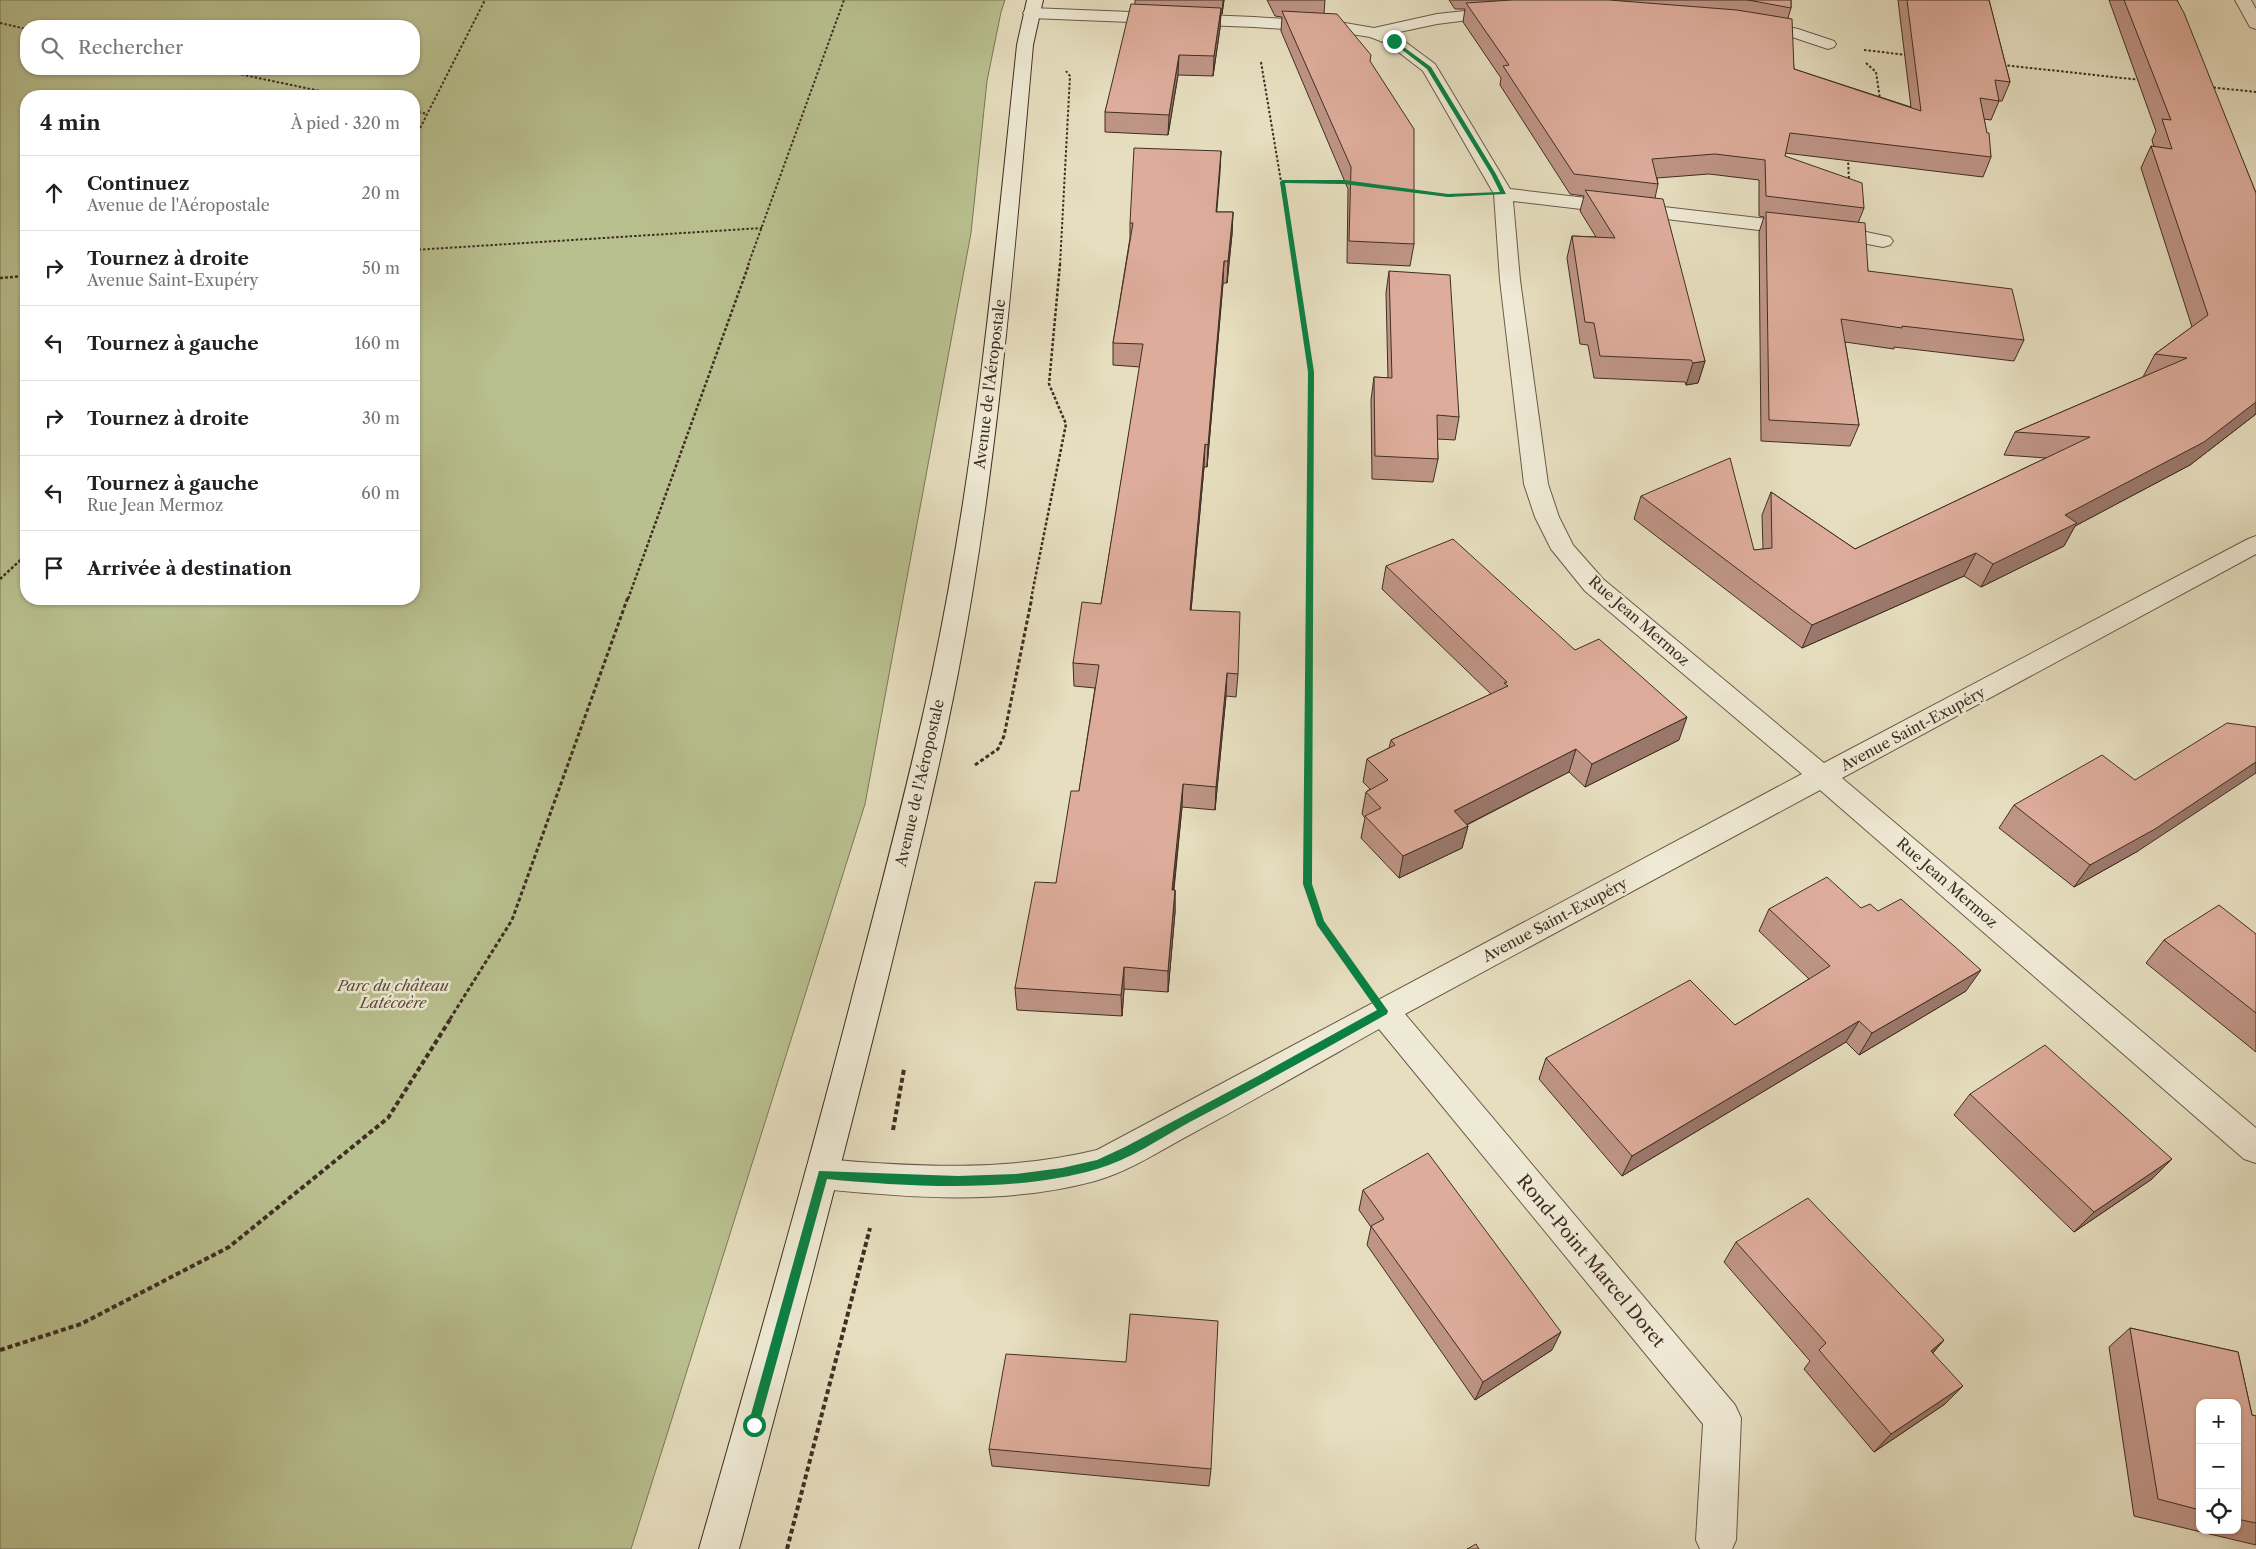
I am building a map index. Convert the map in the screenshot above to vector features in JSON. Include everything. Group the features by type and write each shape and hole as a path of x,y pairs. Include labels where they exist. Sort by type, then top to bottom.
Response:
{"street":[{"path":"2243,0 2256,24"},
{"name":"Rue Jean Mermoz","path":"1034,7 1317,25 1374,33 1394,41 1429,68 1494,174 1503,194 1510,280 1536,484 1547,517 1563,549 1594,585 1823,777 2256,1148"},
{"name":"Avenue de l'Aéropostale","path":"719,1549 823,1174 914,816 945,673 965,565 995,356 1025,44 1034,7"},
{"path":"1374,33 1418,21 1473,14 1521,12"},
{"path":"1742,23 1792,32 1828,44"},
{"path":"1503,194 1852,235 1883,241"},
{"name":"Avenue Saint-Exupéry","path":"823,1174 862,1178 939,1180 1016,1179 1098,1164 1262,1079 1383,1011 2256,544"},
{"name":"Rond-Point Marcel Doret","path":"1383,1011 1722,1418 1716,1540"}],"path":[{"path":"420,128 485,0"},
{"path":"0,1350 81,1324 229,1247 388,1118 512,920 844,0"},
{"path":"1254,22 1282,182 1311,372 1307,884 1320,922 1383,1011"},
{"path":"0,23 20,28"},
{"path":"1828,44 1849,49 1908,55"},
{"path":"1849,49 1876,72 1880,100"},
{"path":"1998,64 2147,80"},
{"path":"244,75 315,90"},
{"path":"2206,87 2256,92"},
{"path":"420,112 427,114"},
{"path":"1852,152 1848,159 1852,235"},
{"path":"1282,182 1353,183"},
{"path":"1410,191 1448,196 1503,194"},
{"path":"420,250 762,228"},
{"path":"0,278 20,276"},
{"path":"0,579 20,561"}],"green space":[{"name":"Parc du château Latécoère","path":"0,0 1005,0 987,81 971,233 865,804 631,1549 0,1549"}],"building":[{"path":"1512,0 1609,0 1737,10 1792,19 1794,69 1921,111 1907,0 1989,0 2010,82 1995,80 1999,101 1980,98 1987,133 1989,133 1991,157 1790,133 1785,156 1862,183 1864,208 1766,196 1765,160 1715,154 1652,159 1658,184 1574,174 1503,66 1509,65 1466,3"},
{"path":"1748,0 1791,0 1791,8"},
{"path":"2124,0 2177,0 2184,13 2256,193 2256,402 2204,442 2065,515 2077,523 1993,564 1976,553 1812,625 1641,496 1730,458 1754,550 1772,548 1771,492 1855,549 2090,437 2015,432 2187,358 2155,354 2208,315 2151,146 2172,149 2162,119 2171,120"},
{"path":"1131,4 1221,8 1214,56 1179,55 1169,115 1105,112"},
{"path":"1282,11 1337,14 1371,55 1370,61 1414,129 1414,244 1349,241 1351,167"},
{"path":"1134,148 1221,151 1216,212 1233,212 1228,261 1224,261 1208,445 1205,444 1190,610 1240,612 1238,674 1227,673 1216,787 1183,784 1172,890 1175,890 1168,971 1124,967 1121,995 1015,988 1035,882 1056,883 1071,791 1079,791 1099,665 1073,663 1082,602 1101,604 1143,344 1113,343 1133,223 1130,223"},
{"path":"1585,190 1663,199 1705,361 1693,363 1691,360 1600,356 1594,323 1585,322 1572,236 1615,238"},
{"path":"1766,212 1865,223 1868,271 2012,289 2024,340 1902,326 1902,328 1841,319 1859,425 1769,420"},
{"path":"1389,271 1450,275 1459,417 1437,415 1438,459 1375,456 1374,377 1392,378"},
{"path":"1453,539 1575,650 1599,639 1687,717 1592,764 1576,749 1454,811 1468,826 1403,856 1365,816 1381,808 1366,792 1388,780 1367,759 1395,745 1391,740 1508,686 1504,683 1507,682 1386,566"},
{"path":"2227,723 2256,727 2256,762 2155,829 2090,865 2014,805 2102,755 2135,780"},
{"path":"1827,877 1861,908 1870,904 1878,911 1901,899 1981,970 1872,1033 1859,1021 1632,1156 1546,1058 1690,980 1735,1025 1830,966 1769,909"},
{"path":"2219,905 2256,934 2256,1013 2164,940"},
{"path":"2045,1045 2172,1159 2094,1212 1970,1094"},
{"path":"1428,1153 1561,1332 1483,1382 1371,1226 1384,1219 1363,1190"},
{"path":"1808,1198 1944,1340 1931,1351 1963,1386 1891,1434 1819,1350 1826,1343 1736,1242"},
{"path":"1130,1314 1218,1321 1211,1469 989,1449 1006,1354 1126,1362"},
{"path":"2130,1328 2238,1352 2252,1415 2256,1416 2256,1523 2241,1520 2241,1399 2196,1399 2196,1509 2158,1499"},
{"path":"1476,1544 1479,1549 1467,1549"}],"route":[{"path":"754,1425 823,1174 862,1178 1016,1179 1098,1164 1262,1079 1383,1011 1320,922 1307,884 1311,372 1282,182 1302,180 1344,182 1448,196 1503,194 1494,174 1429,68 1394,41"}]}
